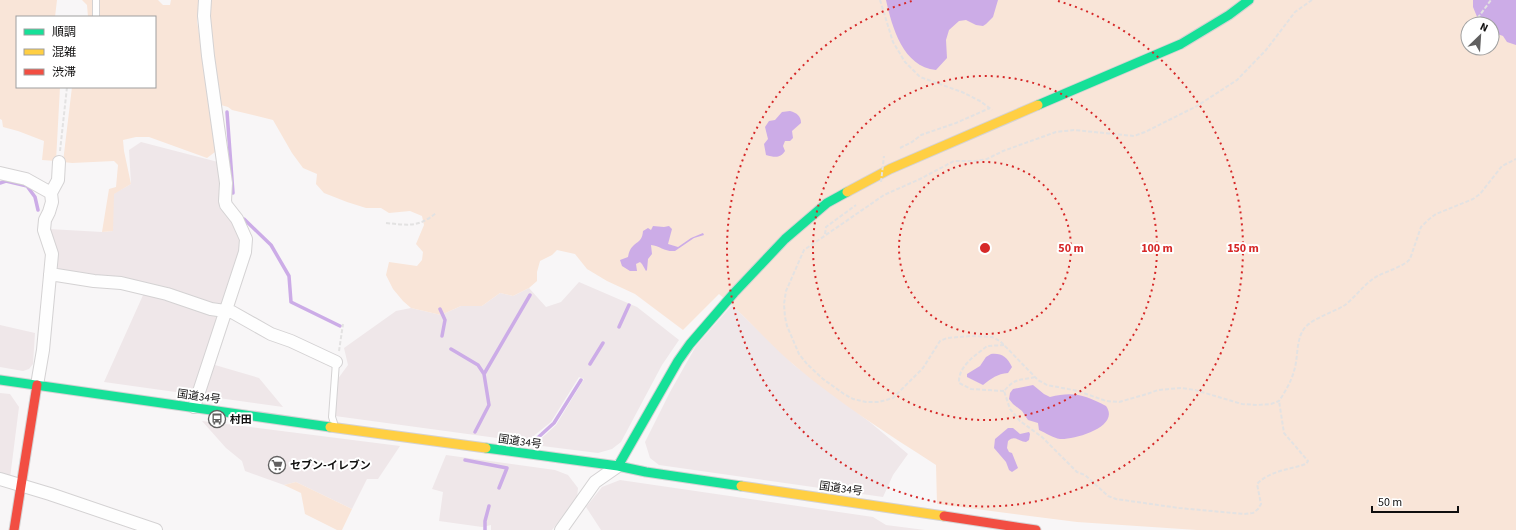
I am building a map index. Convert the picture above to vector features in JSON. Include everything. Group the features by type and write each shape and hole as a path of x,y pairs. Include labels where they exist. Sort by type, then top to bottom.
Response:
{"main road":[{"path":"618,466 678,361 690,344 734,293 785,239 826,203 890,169 1181,44 1229,15 1249,0"},
{"name":"国道34号","path":"0,380 336,428 618,466 654,473 1036,530"},
{"path":"14,530 37,386"}],"street":[{"path":"194,407 226,311 244,252 246,239 237,219 226,205 225,201 226,183 208,56 204,16 205,0"},
{"path":"37,386 43,350 52,254 44,230 45,220 52,202 51,193 58,180 59,162"},
{"path":"0,174 26,179 51,193"},
{"path":"50,274 94,281 121,282 167,294 211,309 232,312 271,334 287,339 336,362"},
{"path":"561,530 595,482 618,466"},
{"path":"0,479 156,530"}],"lane":[{"path":"96,0 96,16"},
{"path":"336,362 332,417 336,428"}],"path":[{"path":"880,0 893,42 905,62 920,77 962,92 990,108 1003,120"},
{"path":"1312,0 1295,12 1266,50 1237,80 1197,106 1164,122 1134,136 1074,130 1056,132 1003,151 987,160 976,162 954,161 920,180 884,195 844,224 825,234 804,250 786,291 784,304 785,317 799,354 807,364 844,394 853,399 866,402 879,402 892,398 923,368 940,341 947,338 971,336 992,337 1005,345 1034,377 1047,385 1078,391 1106,400 1119,402 1158,390 1181,388 1195,390 1242,404 1271,404 1279,401 1287,388 1294,372 1302,332 1306,326 1314,320 1333,312 1346,304 1374,279 1407,262 1410,258 1421,227 1428,220 1436,214 1473,199 1480,194 1502,166 1516,159"},
{"path":"1480,16 1491,0"},
{"path":"59,162 67,88"},
{"path":"898,149 912,142 921,135 956,123 990,108"},
{"path":"877,186 881,182 884,156 891,153"},
{"path":"825,234 826,227 857,204"},
{"path":"386,223 410,225 426,221 436,213"},
{"path":"336,362 340,347 343,324"},
{"path":"1004,391 971,389 959,383 959,377 961,370 987,346 1005,345"},
{"path":"1004,391 1012,382 1020,378 1034,377"},
{"path":"1004,391 1010,409 1016,418 1042,437 1077,472 1091,479 1108,496 1116,499 1179,508 1244,514 1253,513 1261,504 1257,484 1260,480 1279,470 1306,464 1308,461 1284,433 1279,401"}],"shaded area":[{"path":"0,0 57,0 55,16 16,16 16,88 60,88 56,161 42,160 44,141 3,127 2,120 0,119"},
{"path":"82,0 158,0 163,5 170,5 171,0 198,0 197,21 216,140 215,152 207,158 149,137 136,137 123,140 131,184 114,194 113,231 102,232 109,189 116,187 118,165 114,161 63,162 72,88 156,88 156,16 88,16 87,5"},
{"path":"206,0 1516,0 1516,530 1197,530 1077,522 937,504 936,465 864,418 811,379 784,357 719,294 683,330 635,294 607,281 587,269 575,254 557,250 552,255 540,261 537,272 537,281 529,288 513,296 500,293 482,306 461,306 441,315 411,308 393,289 386,275 389,262 417,266 422,260 423,252 416,244 424,225 422,216 410,211 389,213 381,208 366,208 324,193 316,184 317,174 303,168 292,153 273,120 232,110 221,105 211,39 211,22"},
{"path":"886,0 998,0 993,17 983,26 976,25 966,20 959,21 949,30 946,40 947,58 936,70 915,62 907,54 896,33"},
{"path":"1473,0 1516,0 1516,45 1507,42 1503,36 1500,35 1500,16 1477,16 1473,7"},
{"path":"790,111 798,115 801,121 801,123 792,131 793,138 790,141 785,141 783,146 785,151 783,154 774,157 766,155 764,144 768,139 765,127 769,121 775,120 782,112"},
{"path":"141,142 218,162 222,187 219,207 235,224 241,245 223,305 210,306 57,271 49,229 102,232 113,231 113,194 131,184 129,150"},
{"path":"653,226 669,226 672,229 668,244 678,247 691,238 703,233 704,235 694,238 675,251 668,251 651,245 652,254 648,259 646,271 640,262 636,264 637,271 630,271 622,266 620,260 628,257 631,248 641,239 643,231 648,228 651,230"},
{"path":"579,282 637,307 679,340 662,365 621,442 612,449 598,453 534,445 556,425 584,379 579,377 551,422 526,442 335,416 337,380 348,365 344,348 396,311 411,308 441,315 461,306 482,306 500,293 513,296 529,288 546,307 561,302"},
{"path":"144,293 229,319 215,365 259,378 283,407 104,382"},
{"path":"732,305 794,365 871,423 908,454 893,475 883,497 659,465 650,458 645,442 670,392 696,346"},
{"path":"0,325 35,333 33,364 29,369 23,371 0,367"},
{"path":"991,354 998,354 1006,358 1012,367 1008,373 1001,374 983,385 967,377 967,374 980,366 986,357"},
{"path":"1033,385 1050,397 1072,394 1099,402 1106,406 1109,413 1107,420 1102,426 1085,435 1067,439 1052,437 1039,430 1038,423 1028,420 1022,411 1009,399 1010,393 1013,389"},
{"path":"0,393 10,394 19,407 10,478 0,475"},
{"path":"202,421 400,446 378,479 367,479 352,509 296,482 284,485 245,471 242,461 226,448"},
{"path":"1008,428 1013,428 1020,434 1029,432 1030,434 1029,440 1026,442 1015,438 1008,441 1007,448 1009,452 1012,453 1018,468 1012,472 994,448 995,439"},
{"path":"446,455 555,470 568,475 578,488 577,498 552,530 491,530 491,525 482,527 439,521 443,492 432,489"},
{"path":"620,480 873,517 886,525 925,530 601,530 586,507 602,487"},
{"path":"296,482 352,509 342,530 337,530 305,514 301,493 284,485"}],"waterway":[{"path":"227,112 233,193"},
{"path":"0,183 6,181 27,186 35,197 38,210"},
{"path":"244,219 271,245 289,276 291,302 340,326"},
{"path":"484,374 530,295"},
{"path":"619,327 629,305"},
{"path":"440,309 445,320 442,336"},
{"path":"590,364 603,343"},
{"path":"451,349 478,365 484,374 489,405 475,432"},
{"path":"532,443 554,423 581,380"},
{"path":"465,460 507,468 499,488"},
{"path":"485,530 485,521 489,506"}],"traffic: fast":[{"path":"1038,105 1181,44 1229,15 1249,0"},
{"path":"618,466 678,361 690,344 734,293 785,239 827,203 847,192"},
{"path":"0,380 330,427"},
{"path":"486,448 618,466 646,472 741,486"}],"traffic: slow":[{"path":"847,192 890,169 1038,105"},
{"path":"330,427 486,448"},
{"path":"741,486 944,516"}],"traffic: jam":[{"path":"14,530 37,385"},
{"path":"944,516 1036,530"}],"place":[{"name":"村田","path":"217,419"},
{"name":"セブン-イレブン","path":"277,465"}]}
